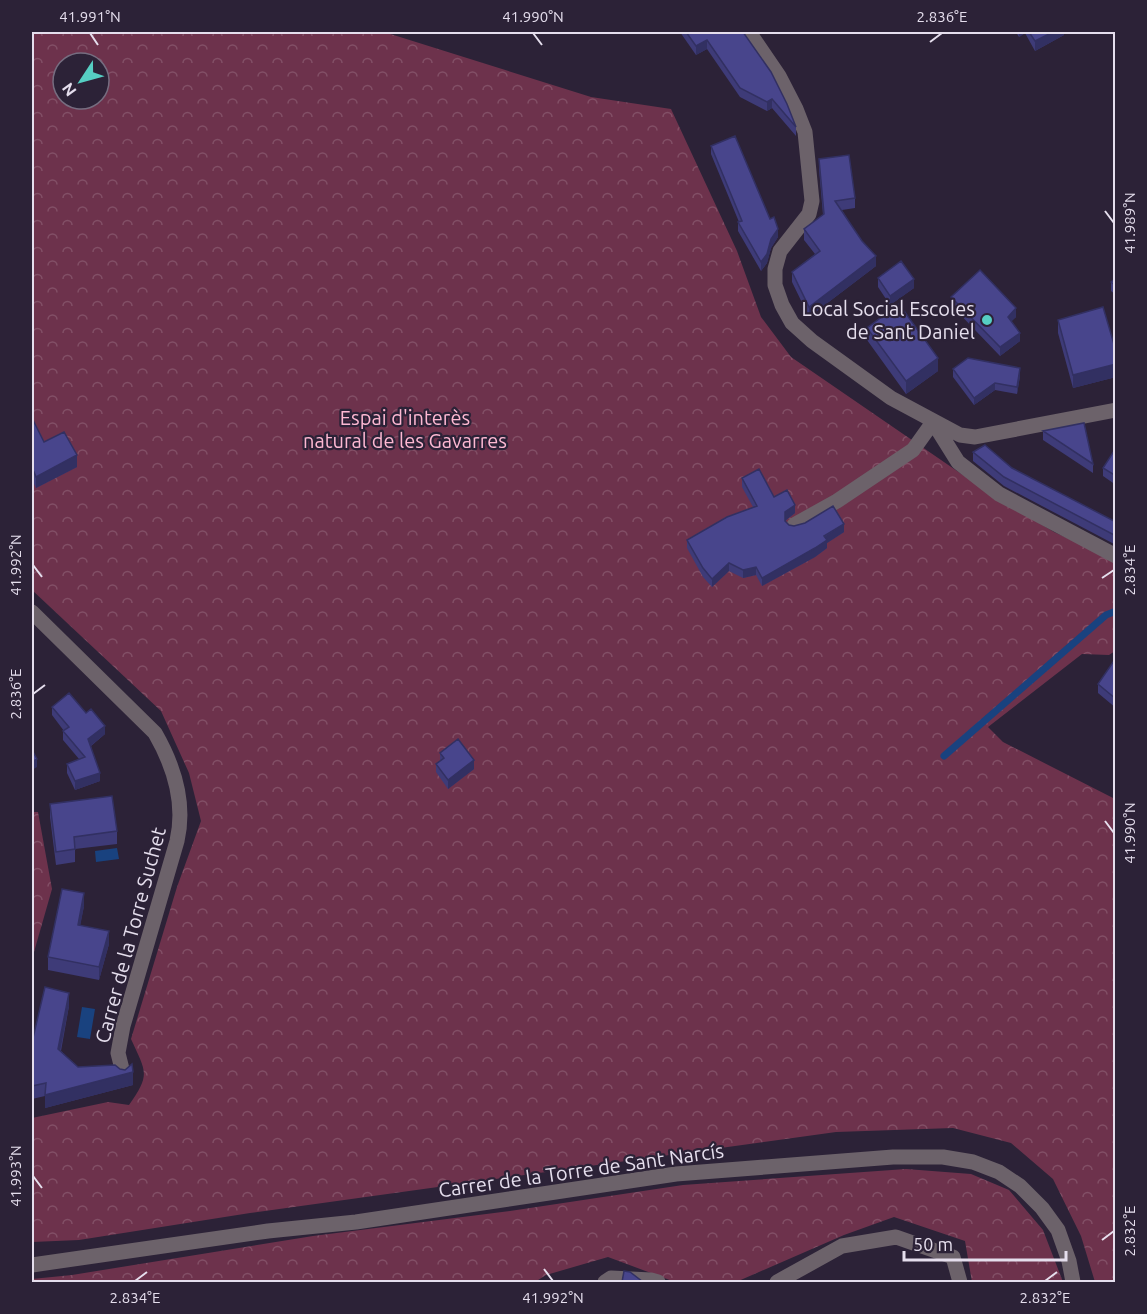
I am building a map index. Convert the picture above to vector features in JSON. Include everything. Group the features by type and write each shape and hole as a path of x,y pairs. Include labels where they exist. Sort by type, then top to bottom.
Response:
{"street":[{"path":"749,32 779,76 796,110 805,132 809,156 812,201 809,214 780,251 775,269 775,285 792,323 812,341 891,398 960,435 975,437 1116,410"},
{"path":"794,525 837,501 913,450 933,422"},
{"path":"933,422 958,462 999,494 1116,556"},
{"name":"Carrer de la Torre Suchet","path":"32,612 154,733 165,750 181,805 181,824 177,840 123,1026 118,1053 123,1073"},
{"name":"Carrer de la Torre de Sant Narcís","path":"32,1265 194,1243 268,1230 367,1221 676,1174 893,1157 943,1157 973,1162 999,1172 1020,1186 1042,1208 1058,1230 1069,1261 1073,1282"},
{"path":"777,1282 842,1246 896,1237 953,1257 960,1282"},
{"path":"605,1282 611,1278 658,1282"}],"green space":[{"name":"Espai d'interès natural de les Gavarres","path":"32,32 384,32 591,97 671,109 737,251 761,317 791,357 992,495 1054,532 1115,560 1115,651 1109,655 1082,654 988,727 1003,742 1115,799 1115,1282 1095,1282 1081,1236 1053,1179 1011,1143 953,1128 836,1132 250,1213 79,1240 32,1242 32,1118 108,1102 129,1105 143,1079 143,1066 131,1039 177,887 201,821 189,773 161,711 32,590"},
{"path":"32,812 38,812 52,889 32,959"},
{"path":"906,1169 971,1174 1009,1190 1043,1230 1063,1282 972,1282 965,1241 894,1217 844,1235 736,1282 675,1282 608,1257 546,1275 535,1282 32,1282 32,1279 72,1275 313,1236 510,1211 683,1185"}],"water":[{"path":"117,848 119,859 96,862 95,851"},
{"path":"82,1007 95,1009 90,1039 77,1037"}],"building":[{"path":"686,32 743,32 771,72 796,127 772,99 767,102 740,88 707,40 696,46"},
{"path":"1029,32 1053,32 1035,41"},
{"path":"735,136 770,219 774,217 778,229 761,262 738,222 742,221 711,146"},
{"path":"849,155 855,198 835,201 862,241 876,256 809,307 792,272 820,251 804,229 824,214 819,159"},
{"path":"901,261 914,279 890,296 878,278"},
{"path":"980,270 1016,308 1008,317 1020,333 1000,347 951,297"},
{"path":"899,304 938,358 906,381 867,328"},
{"path":"1103,307 1116,351 1116,364 1073,375 1058,320"},
{"path":"968,358 1020,368 1017,387 995,383 974,398 953,369"},
{"path":"32,418 44,442 64,432 77,455 36,477 34,472 32,474"},
{"path":"1084,423 1093,464 1043,431"},
{"path":"985,445 1012,468 1116,522 1116,536 1004,477 973,452"},
{"path":"1116,448 1116,476 1103,468"},
{"path":"759,469 774,497 787,490 795,505 785,512 785,521 789,525 805,523 833,506 844,524 824,536 827,540 815,548 762,578 756,567 743,570 729,563 712,579 687,540 727,517 757,506 742,478"},
{"path":"1116,658 1116,699 1098,684"},
{"path":"69,693 86,713 91,709 105,726 88,739 100,773 75,781 67,764 85,757 63,731 69,727 52,707"},
{"path":"458,739 474,760 448,780 436,764 444,758 440,753"},
{"path":"32,750 37,759 32,762"},
{"path":"112,796 117,831 74,837 75,849 56,852 50,804"},
{"path":"62,889 84,893 78,925 109,931 99,967 48,957"},
{"path":"45,987 69,993 58,1049 78,1067 115,1065 125,1070 132,1064 133,1072 45,1095 46,1083 32,1086 32,1042"},
{"path":"624,1271 630,1272 643,1282 622,1282"}],"waterway":[{"path":"944,756 1106,615 1116,611"}],"place":[{"name":"Local Social Escoles de Sant Daniel","path":"987,320"}]}
